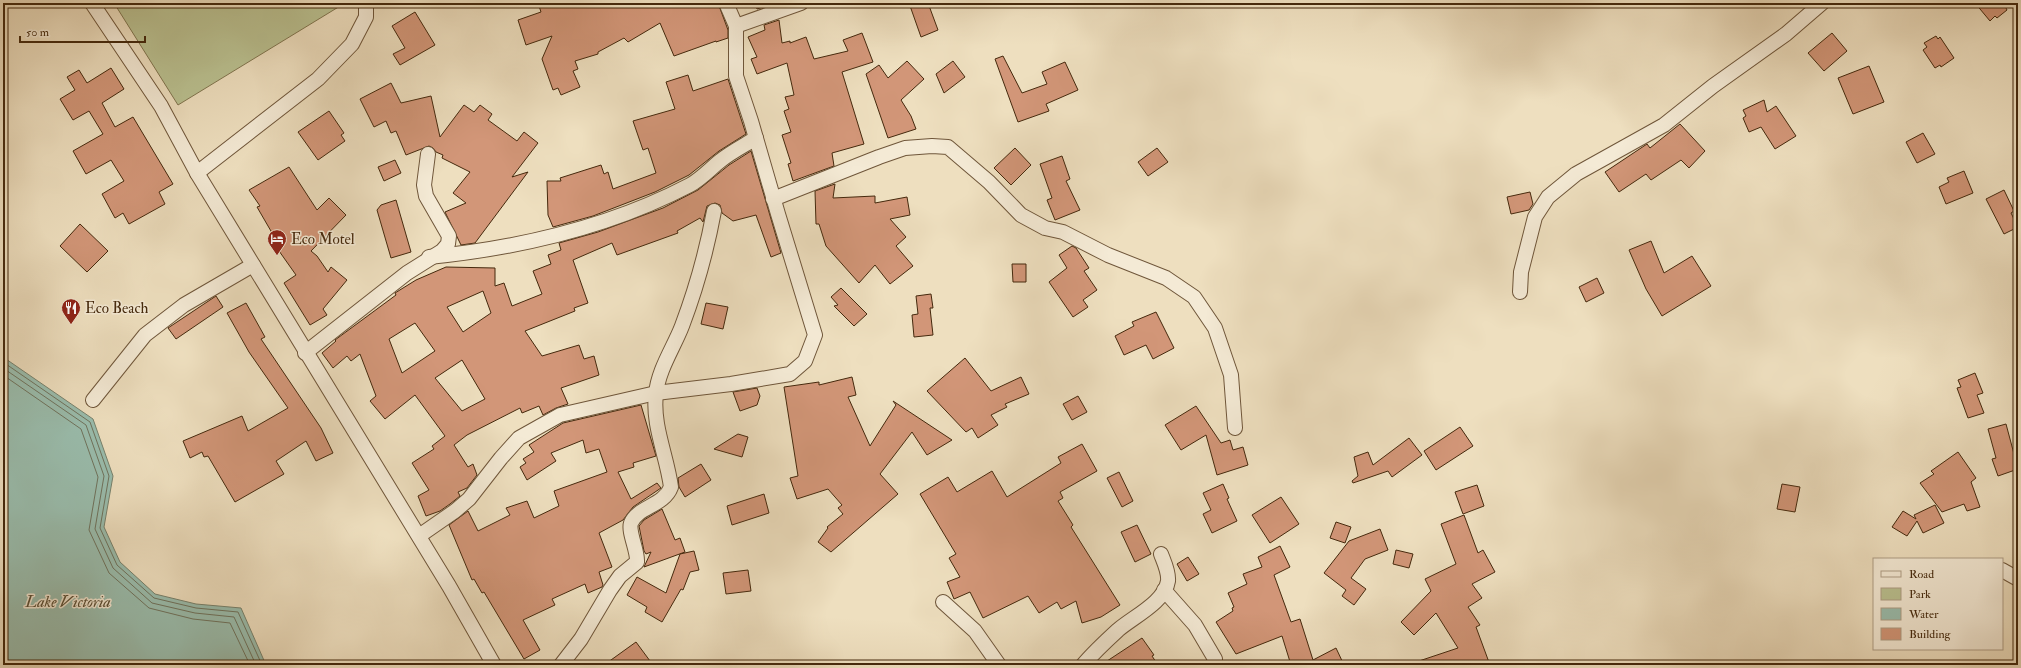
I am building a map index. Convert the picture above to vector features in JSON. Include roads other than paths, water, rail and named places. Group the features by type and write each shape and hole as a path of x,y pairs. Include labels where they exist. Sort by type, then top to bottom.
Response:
{"street":[{"path":"92,3 160,106 198,173 306,353 419,536 494,665"},
{"path":"198,173 323,74 352,44 366,17 366,3"},
{"path":"419,536 455,511 469,499 501,458 519,438 560,415 656,393 731,384 790,374 806,360 815,335 736,76 736,26 726,3"},
{"path":"736,26 801,3"},
{"path":"1520,292 1521,272 1535,217 1548,197 1576,174 1664,125 1714,86 1786,34 1822,3"},
{"path":"429,258 500,249 556,237 592,225 666,197 691,184 721,160 756,138"},
{"path":"773,199 878,157 905,148 932,146 948,147 989,182 1021,215 1045,228 1063,232 1108,255 1166,278 1194,296 1215,328 1231,375 1235,428"},
{"path":"306,353 429,258 442,251 448,244 449,236 426,196 424,185 428,154"},
{"path":"562,665 581,639 620,576 637,562 638,554 631,530 631,524 635,516 664,499 671,487 655,411 656,393 660,378 683,325 701,269 714,211"},
{"path":"93,400 145,335 184,305 253,265"},
{"path":"1083,665 1120,629 1140,615 1162,595 1168,582 1168,575 1161,554"},
{"path":"2003,571 2018,579"},
{"path":"1164,590 1195,625 1215,659"},
{"path":"943,602 975,631 999,665"}],"water":[{"name":"Lake Victoria","path":"3,357 93,419 113,476 104,527 120,562 155,594 196,604 241,608 266,665 3,665"}],"place":[{"name":"Eco Motel","path":"277,256"},
{"name":"Eco Beach","path":"71,325"}]}
